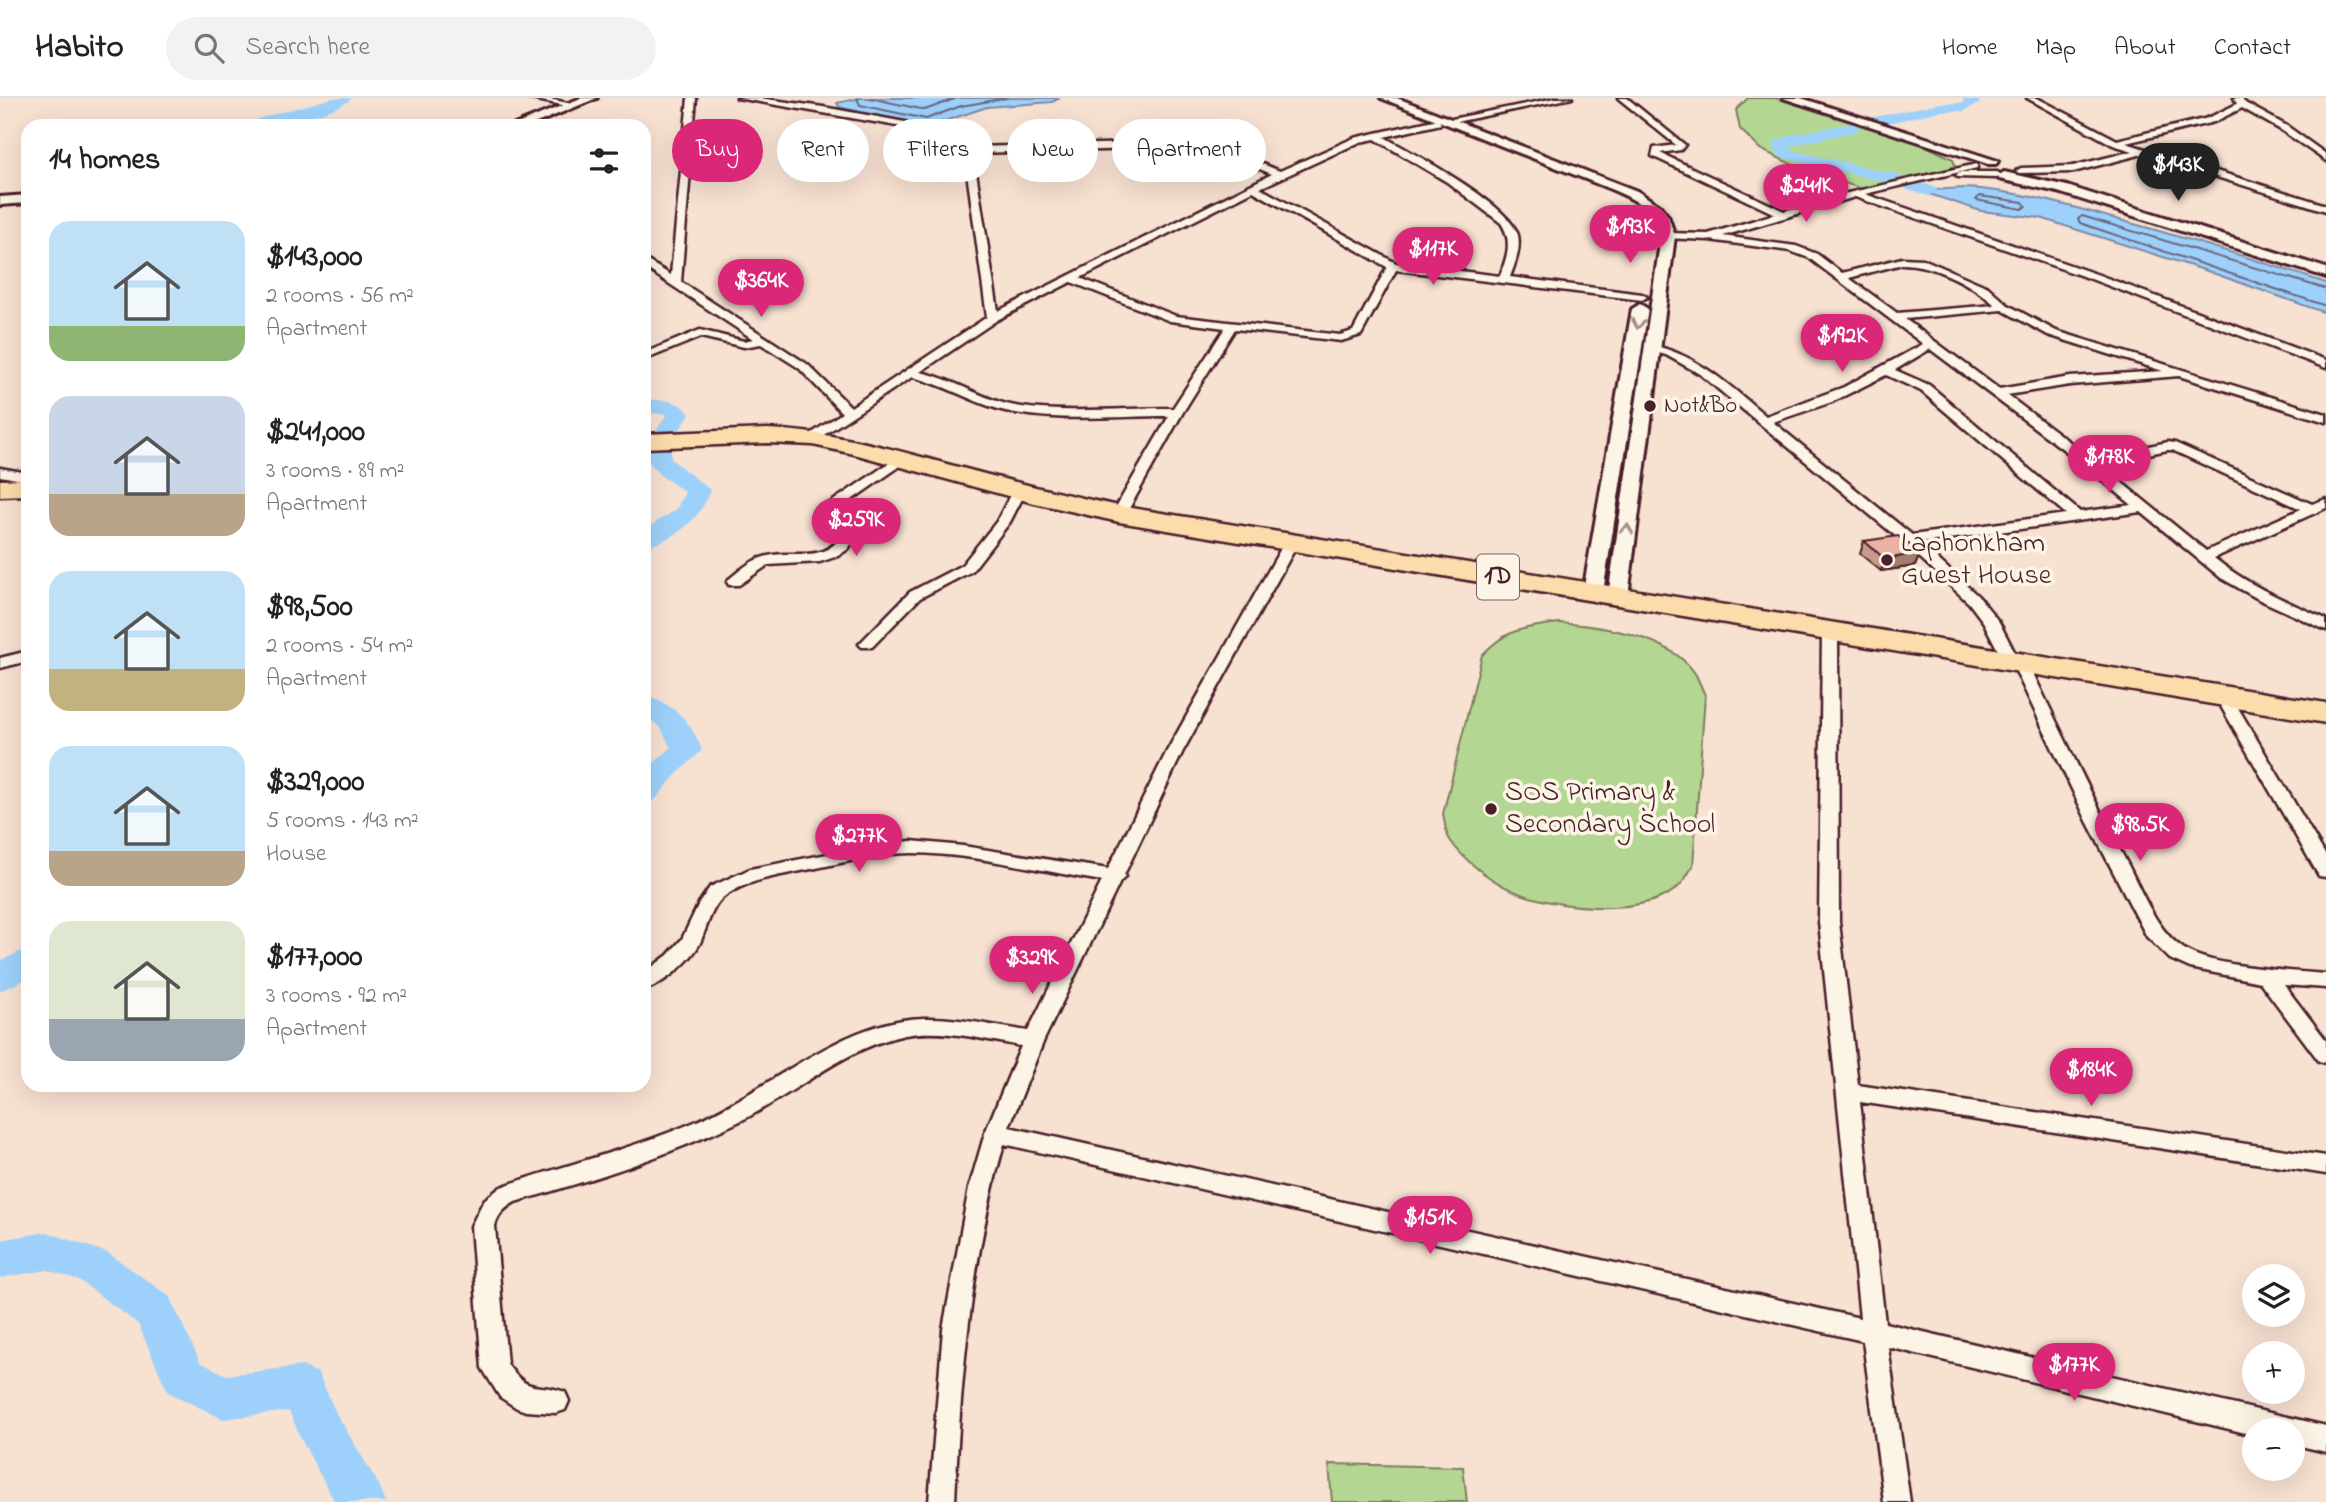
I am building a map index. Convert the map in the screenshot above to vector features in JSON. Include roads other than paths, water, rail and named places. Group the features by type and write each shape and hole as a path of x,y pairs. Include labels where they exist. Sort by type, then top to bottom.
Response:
{"highway":[{"name":"1D","path":"651,441 767,436 813,438 1119,514 2326,713"},
{"path":"0,488 21,487"}],"street":[{"path":"530,98 573,105"},
{"path":"536,119 591,98"},
{"path":"676,282 692,98"},
{"path":"741,98 824,109 883,121"},
{"path":"1375,98 1637,196 1656,208 1665,220 1668,236 1648,288 1651,348 1605,594"},
{"path":"1387,98 1607,188 1646,210 1652,219 1654,237 1648,288 1605,594"},
{"path":"813,438 993,318 1280,174 1357,140 1568,98"},
{"path":"1622,98 1681,145 1678,148 1657,150 1655,154 1785,215"},
{"path":"1775,98 1926,146 1974,165 1984,172 2065,170 2141,152"},
{"path":"1788,98 1992,161 2003,172 2326,273"},
{"path":"2031,98 2116,143 2326,208"},
{"path":"2116,143 2211,120 2240,101 2326,158"},
{"path":"1376,136 1434,167 1502,219 1512,230 1514,247 1504,280"},
{"path":"993,149 1132,146 1194,149 1247,159 1280,174"},
{"path":"1709,237 1855,194 1992,161"},
{"path":"1940,174 2065,170"},
{"path":"2020,172 2326,268"},
{"path":"973,182 993,318"},
{"path":"1252,187 1393,266 1504,280 1648,288"},
{"path":"1855,194 2095,277 2326,364"},
{"path":"0,201 21,200"},
{"path":"1668,236 1709,237 1792,248 1813,256 2089,462 2226,575 2326,625"},
{"path":"1842,276 1902,261 1919,261 1984,289 2004,307 2052,333 2326,418"},
{"path":"651,266 803,366 849,413"},
{"path":"1071,278 1174,319 1350,337 1357,333 1393,266"},
{"path":"1894,317 2004,307"},
{"path":"1119,514 1177,412 1232,326"},
{"path":"651,354 700,333 744,344 762,340"},
{"path":"1763,421 1804,410 1887,372 1929,345"},
{"path":"1651,348 1670,352 1704,371 1909,540 1974,600 2015,662 2154,932 2177,954 2197,963 2266,976 2326,981"},
{"path":"1887,372 1925,388 2078,517"},
{"path":"910,373 937,379 1000,406 1030,412 1177,412"},
{"path":"1996,393 2070,381 2182,374"},
{"path":"2089,462 2168,446 2175,447 2310,508"},
{"path":"734,582 764,561 820,558 843,546 853,531 833,517 828,509 901,459"},
{"path":"0,472 21,476"},
{"path":"867,644 915,595 967,568 1003,522 1019,491"},
{"path":"2206,556 2326,503"},
{"path":"1909,540 2145,507"},
{"path":"942,1502 945,1437 956,1329 979,1188 996,1133 1034,1040 1116,877 1175,751 1291,543"},
{"path":"1830,631 1829,922 1874,1332 1897,1502"},
{"path":"0,663 21,658"},
{"path":"2223,696 2326,871"},
{"path":"651,978 675,960 690,943 708,903 717,892 750,875 879,850 911,847 963,852 1116,877"},
{"path":"2266,976 2326,1055"},
{"path":"556,1401 526,1399 509,1388 495,1368 483,1226 495,1201 509,1194 624,1161 668,1145 738,1112 841,1050 878,1034 910,1027 947,1028 1034,1040"},
{"path":"1849,1093 2326,1165"},
{"path":"996,1133 1874,1332 2242,1420"},
{"path":"2305,1435 2326,1439"}],"water":[{"path":"860,98 1060,98 1052,102 987,107 951,119 892,119 839,107 837,103"},
{"path":"1964,188 2022,195 2060,204 2326,283 2326,313 2207,271 2041,218 1981,211 1926,193 1931,190"}],"waterway":[{"path":"274,119 323,107 345,98"},
{"path":"1875,121 1940,107 1964,107 1973,103 1969,98"},
{"path":"1852,128 1795,138 1780,144 1784,152 1790,155 1894,179"},
{"path":"1913,186 1929,191"},
{"path":"651,406 673,408 679,414 660,443 659,459 668,470 698,490 685,515 651,536"},
{"path":"651,707 672,721 687,750 651,784"},
{"path":"0,978 21,965"},
{"path":"0,1259 47,1251 93,1266 154,1310 184,1377 223,1397 302,1388 320,1429 362,1502"}],"place":[{"name":"Not&Bo","path":"1650,406"},
{"name":"Laphonkham Guest House","path":"1887,560"},
{"name":"SOS Primary & Secondary School","path":"1491,809"}]}
